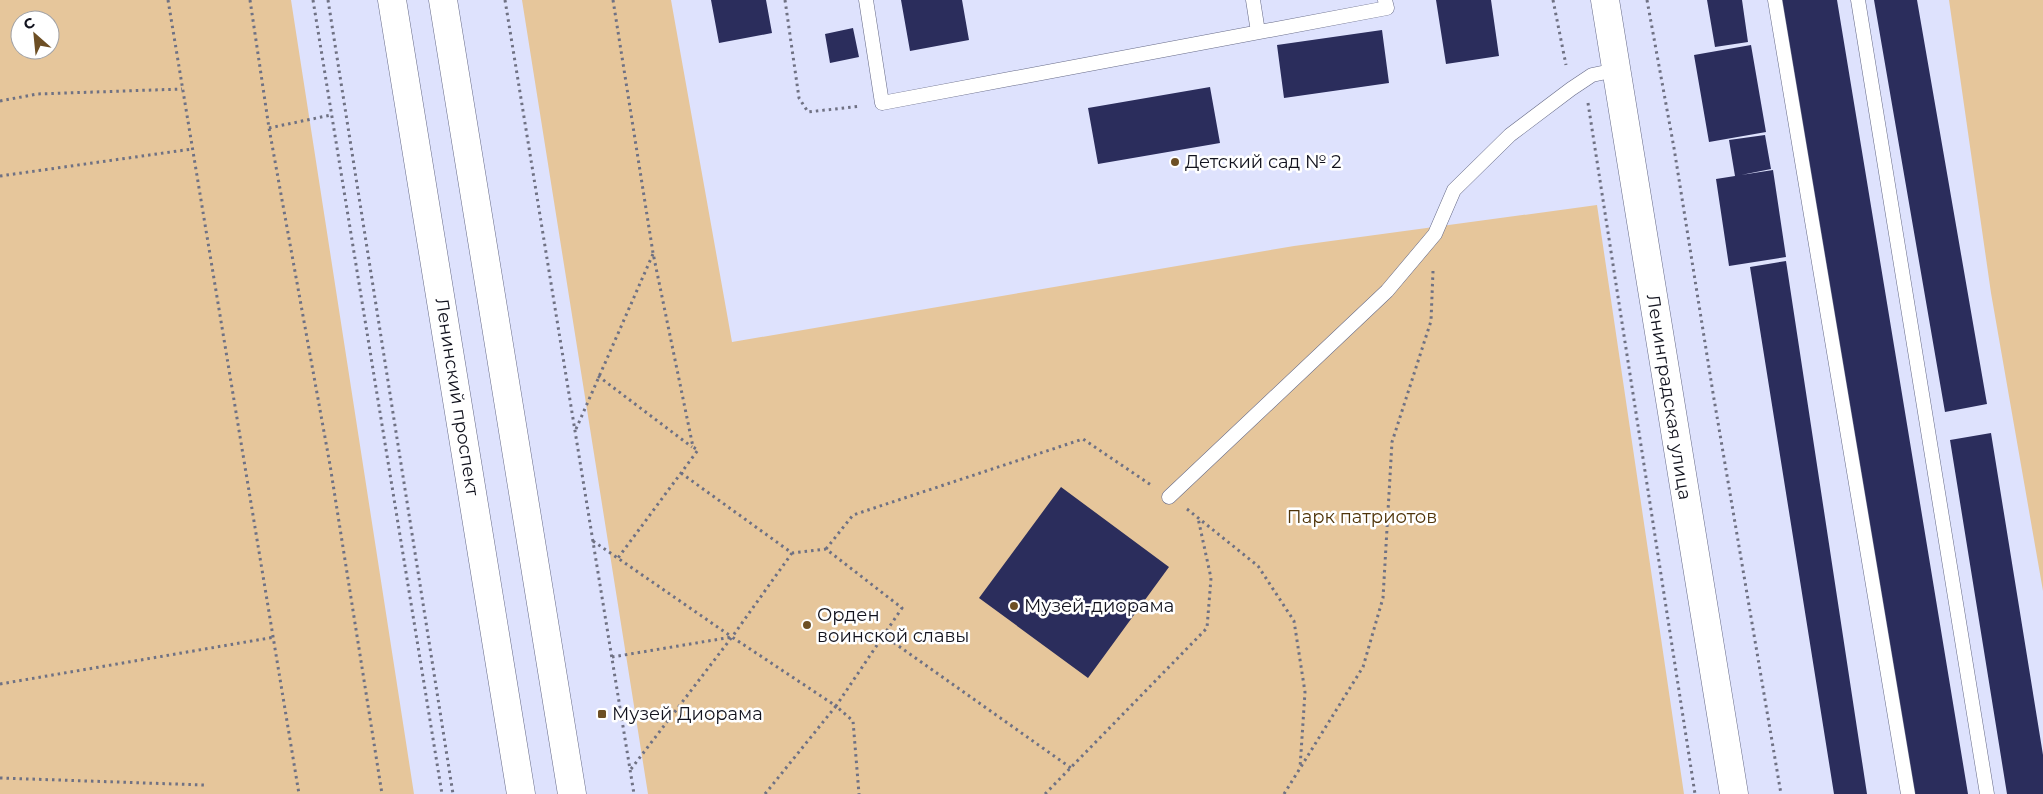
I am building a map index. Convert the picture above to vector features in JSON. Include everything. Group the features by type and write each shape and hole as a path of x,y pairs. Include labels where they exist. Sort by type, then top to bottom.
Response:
{"main road":[{"name":"Ленинский проспект","path":"392,0 521,794"},
{"path":"443,0 572,794"},
{"name":"Ленинградская улица","path":"1604,0 1734,794"}],"lane":[{"path":"866,0 882,103 1387,8 1386,0"},
{"path":"1253,0 1258,32"},
{"path":"1775,0 1908,794"},
{"path":"1858,0 1987,794"},
{"path":"1169,497 1387,291 1435,234 1454,190 1510,135 1592,75 1616,70"}],"path":[{"path":"168,0 300,794"},
{"path":"250,0 269,128 330,465 382,794"},
{"path":"313,0 442,794"},
{"path":"328,0 453,794"},
{"path":"504,0 576,430 634,794"},
{"path":"613,0 653,253 693,447"},
{"path":"785,0 799,98 808,112 882,103"},
{"path":"1553,0 1571,89 1588,102 1695,794"},
{"path":"1647,0 1674,148 1780,794"},
{"path":"0,101 37,94 182,89"},
{"path":"269,128 331,115"},
{"path":"0,176 192,149"},
{"path":"1284,794 1362,667 1383,598 1392,442 1431,321 1435,234"},
{"path":"576,430 653,253"},
{"path":"598,376 698,450 618,558"},
{"path":"826,549 853,515 1083,439 1197,516 1258,566 1294,621 1305,692 1300,768"},
{"path":"681,473 792,553 826,549 902,608 836,706 765,794"},
{"path":"1045,794 1208,628 1211,578 1197,516"},
{"path":"593,542 836,706 853,721 859,794"},
{"path":"630,770 732,636 792,553"},
{"path":"883,635 1071,768"},
{"path":"612,656 732,636"},
{"path":"0,684 275,637"},
{"path":"0,778 204,785"}],"green space":[{"path":"0,0 291,0 414,794 0,794"},
{"name":"Парк патриотов","path":"522,0 671,0 732,342 1294,246 1597,205 1684,794 648,794"},
{"path":"1949,0 2043,0 2043,591 1991,293"}],"building":[{"path":"711,0 766,0 772,33 719,43"},
{"path":"901,0 962,0 969,40 910,51"},
{"path":"1436,0 1491,0 1499,56 1446,64"},
{"path":"1707,0 1742,0 1748,42 1715,47"},
{"path":"1780,0 1837,0 1968,794 1912,794"},
{"path":"1874,0 1917,0 1987,404 1945,412"},
{"path":"853,28 859,57 830,63 825,34"},
{"path":"1382,30 1389,83 1284,98 1277,45"},
{"path":"1751,45 1766,132 1709,142 1694,55"},
{"path":"1210,87 1220,143 1098,164 1088,108"},
{"path":"1765,135 1771,169 1741,175 1773,170 1786,257 1729,266 1716,179 1735,176 1729,140"},
{"path":"1786,261 1867,794 1834,794 1750,267"},
{"path":"1991,433 2043,755 2043,794 2007,794 1950,440"},
{"path":"1061,487 1169,567 1088,678 979,598"}],"place":[{"name":"Детский сад № 2","path":"1175,162"},
{"name":"Музей-диорама","path":"1014,606"},
{"name":"Орден воинской славы","path":"807,625"},
{"name":"Музей Диорама","path":"602,714"}]}
